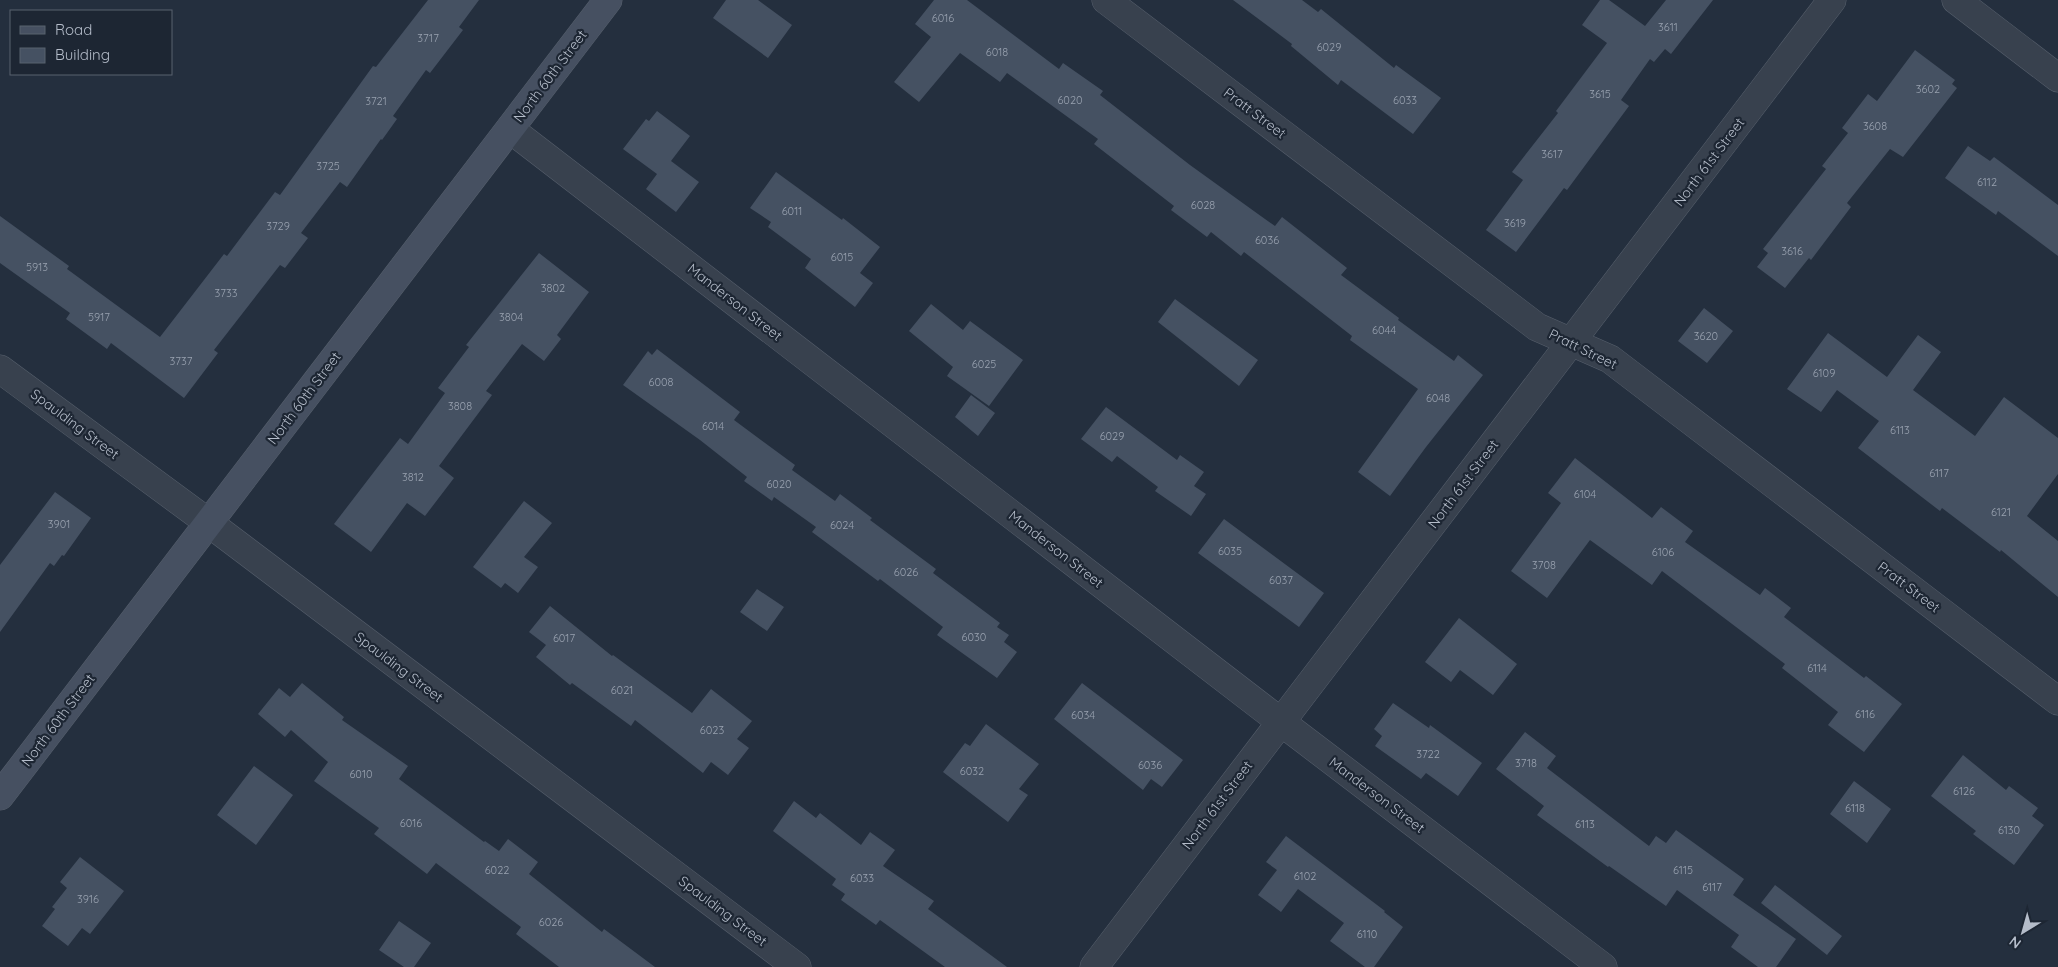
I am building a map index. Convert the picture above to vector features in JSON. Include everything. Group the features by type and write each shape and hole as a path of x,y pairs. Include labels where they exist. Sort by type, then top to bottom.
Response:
{"main road":[{"name":"North 60th Street","path":"0,796 608,0"}],"street":[{"name":"Pratt Street","path":"1106,0 1537,328 1610,359 2058,701"},
{"name":"North 61st Street","path":"1094,967 1832,0"},
{"path":"1956,0 2058,78"},
{"name":"Manderson Street","path":"510,129 1603,967"},
{"name":"Spaulding Street","path":"0,369 209,523 797,967"}],"building":[{"path":"428,0 479,0 459,27 463,30 430,73 426,70 393,116 397,119 382,140 347,187 340,182 301,233 308,238 285,268 280,265 214,350 218,353 184,398 111,343 107,349 66,319 70,313 0,263 0,216 69,266 67,269 160,337 224,254 227,256 275,192 280,195 373,66 376,67"},
{"path":"726,0 758,0 792,25 768,58 713,18"},
{"path":"934,0 967,0 1059,69 1063,63 1103,91 1100,95 1190,165 1275,226 1282,217 1347,268 1341,275 1399,318 1398,320 1454,361 1458,355 1483,375 1390,496 1358,472 1418,389 1350,340 1352,336 1244,252 1241,256 1211,232 1207,237 1171,210 1174,206 1094,144 1098,139 1007,73 1000,82 960,53 919,102 894,82 931,37 915,24"},
{"path":"1233,0 1302,0 1318,12 1321,9 1394,68 1396,65 1441,98 1413,134 1341,80 1338,85 1291,46 1292,44"},
{"path":"1600,0 1609,0 1645,26 1666,0 1713,0 1671,54 1665,49 1654,62 1650,59 1621,100 1629,106 1567,190 1564,188 1516,252 1486,230 1523,180 1512,172 1558,113 1556,111 1607,43 1582,25"},
{"path":"1915,50 1955,80 1952,84 1957,88 1903,157 1890,149 1847,203 1851,207 1811,260 1809,258 1785,288 1757,267 1768,253 1763,249 1826,169 1822,166 1848,133 1842,128 1868,94 1877,101"},
{"path":"657,111 690,136 671,161 699,182 676,212 646,189 657,174 623,149 646,119 649,121"},
{"path":"1968,146 1990,161 1994,157 2058,205 2058,256 1998,211 1996,215 1945,178"},
{"path":"776,172 842,220 843,218 880,247 860,273 873,283 855,307 805,268 811,259 768,227 771,222 750,208"},
{"path":"539,253 589,292 557,335 561,339 544,361 522,344 486,391 492,395 439,466 454,478 425,516 407,503 371,552 334,524 400,438 408,444 445,393 438,388 469,347 466,345"},
{"path":"1175,299 1258,360 1239,386 1158,322"},
{"path":"931,304 963,330 970,321 1023,360 989,406 947,376 953,367 909,331"},
{"path":"1704,308 1733,331 1707,363 1678,341"},
{"path":"1828,333 1887,377 1918,335 1941,352 1913,390 1975,436 2004,397 2058,438 2058,474 2027,516 2058,541 2058,597 2001,550 2000,552 1942,508 1940,511 1858,448 1879,421 1837,390 1821,412 1787,389"},
{"path":"657,349 740,412 734,420 795,465 792,470 835,501 840,494 872,518 870,520 936,569 933,573 1000,623 997,627 1009,635 1004,642 1017,652 997,678 937,635 943,627 880,579 878,581 812,532 816,527 774,497 772,501 744,481 747,477 700,440 623,385 648,351 652,355"},
{"path":"971,395 995,413 978,436 955,417"},
{"path":"1106,407 1177,460 1180,455 1204,472 1194,486 1206,494 1191,516 1155,491 1158,487 1117,456 1112,462 1081,439"},
{"path":"1575,458 1652,518 1661,507 1693,531 1685,542 1760,595 1765,588 1791,608 1784,617 1864,678 1866,676 1902,704 1864,752 1828,725 1838,712 1782,668 1785,664 1662,571 1652,585 1590,540 1547,598 1511,571 1561,503 1548,493"},
{"path":"55,492 91,518 64,556 62,555 54,566 50,563 0,632 0,565"},
{"path":"524,501 552,523 524,557 538,567 518,593 505,583 501,588 473,567"},
{"path":"1224,519 1324,593 1299,627 1198,553"},
{"path":"757,589 784,607 767,631 740,612"},
{"path":"550,606 612,656 692,713 711,689 752,721 737,739 749,748 728,775 711,762 703,773 635,720 631,726 572,683 570,685 536,657 546,645 529,632"},
{"path":"1459,618 1517,664 1493,695 1460,670 1451,682 1425,662"},
{"path":"302,683 344,717 342,720 408,766 399,779 499,851 508,839 538,862 529,874 602,932 604,929 655,967 559,967 516,934 521,927 436,863 427,874 374,834 379,828 314,781 328,762 291,730 285,737 258,714 279,688 290,697"},
{"path":"1082,683 1183,760 1162,787 1151,779 1143,790 1054,719"},
{"path":"1393,703 1429,728 1430,725 1482,763 1458,796 1426,773 1421,779 1375,746 1382,736 1374,729"},
{"path":"986,724 1039,764 1019,789 1028,795 1008,822 943,772 965,743 970,746"},
{"path":"1525,732 1556,756 1547,768 1649,846 1656,836 1666,843 1676,830 1744,879 1733,895 1796,939 1776,967 1758,967 1731,947 1739,935 1677,890 1666,906 1608,867 1537,815 1544,806 1496,769"},
{"path":"1963,755 2006,790 2009,786 2038,808 2032,816 2044,825 2014,865 1973,834 1976,831 1931,796"},
{"path":"254,766 293,795 256,845 217,815"},
{"path":"1854,781 1891,809 1867,843 1830,814"},
{"path":"794,801 816,818 820,813 861,845 870,832 895,850 883,866 934,901 928,909 1007,967 945,967 880,920 876,925 841,900 845,894 832,885 836,879 773,831"},
{"path":"1286,836 1385,911 1403,927 1374,967 1365,967 1330,941 1344,923 1298,889 1281,912 1258,895 1277,870 1266,862"},
{"path":"80,857 124,891 90,934 82,928 68,946 42,926 55,909 52,907 67,888 60,882"},
{"path":"1775,885 1842,936 1827,955 1761,903"},
{"path":"399,921 431,943 414,967 404,967 379,950"}]}
